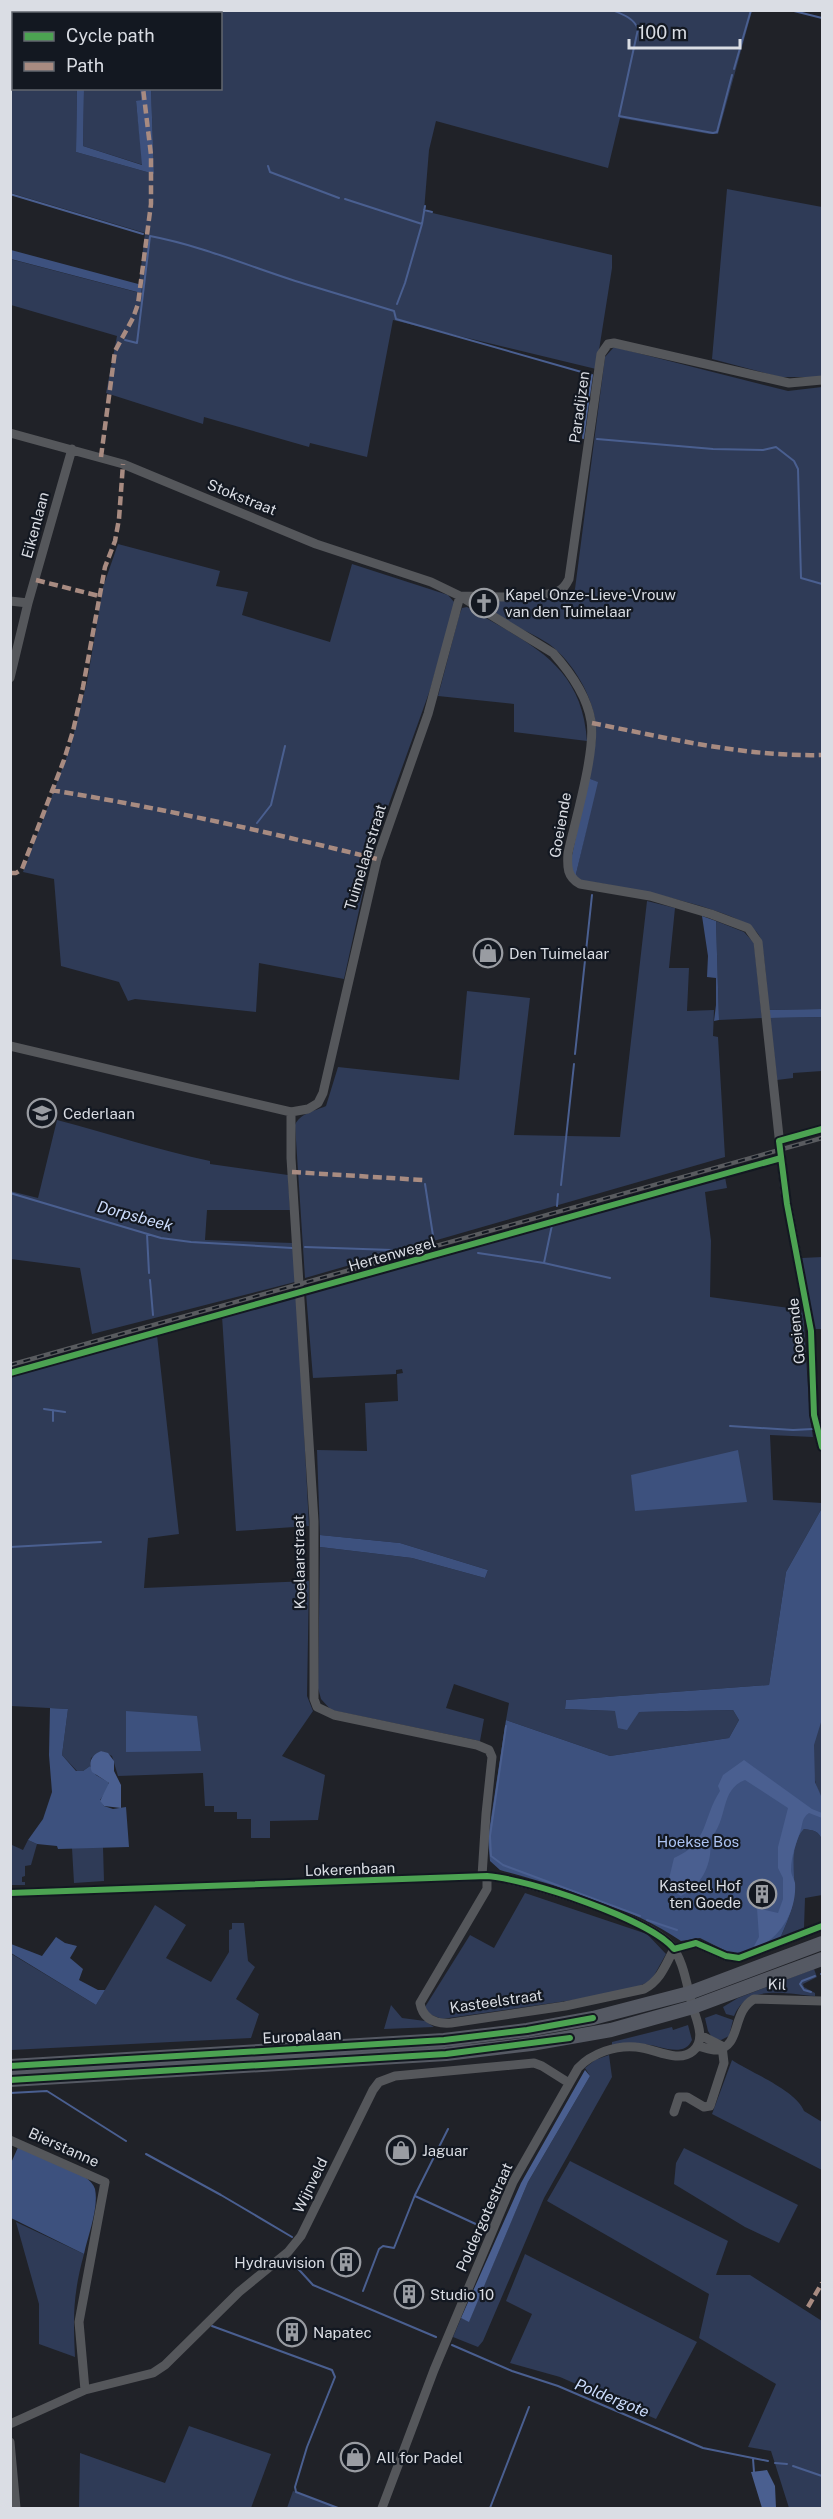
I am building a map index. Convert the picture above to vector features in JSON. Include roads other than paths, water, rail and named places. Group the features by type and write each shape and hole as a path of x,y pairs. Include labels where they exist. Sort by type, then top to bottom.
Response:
{"highway":[{"name":"Europalaan","path":"10,2066 487,2036 564,2025 689,1993 822,1943"},
{"name":"Europalaan","path":"10,2080 488,2050 611,2030 693,2007 822,1959"}],"street":[{"name":"Paradijzen","path":"460,596 520,596 556,592 564,588 569,579 601,354 608,344 789,383 822,380"},
{"name":"Stokstraat","path":"10,433 123,464 316,544 431,582 460,596"},
{"name":"Eikenlaan","path":"10,678 28,603 72,449"},
{"name":"Tuimelaarstraat","path":"291,1112 308,1109 318,1103 323,1093 376,859 428,714 460,596"},
{"name":"Goeiende","path":"460,596 554,653 575,681 588,708 592,723 591,744 568,853 567,865 571,878 580,884 650,896 734,921 748,928 758,942 785,1192 811,1331 814,1415 822,1447"},
{"path":"10,601 28,603"},
{"path":"10,1046 291,1112"},
{"name":"Koelaarstraat","path":"291,1112 291,1158 314,1521 314,1699 317,1707 334,1715 477,1745 489,1750 492,1757 486,1814 485,1876"},
{"name":"Lokerenbaan","path":"10,1893 485,1876 526,1882 591,1905 654,1932 674,1949"},
{"name":"Kasteelstraat","path":"485,1876 487,1889 420,2003 423,2012 433,2021 451,2023 565,2006 644,1989 654,1984 674,1949"},
{"path":"722,2046 716,2050 698,2046 700,2035 674,1949 696,1942 726,1956 739,1958 822,1926"},
{"name":"Kil","path":"722,2046 729,2043 735,2036 741,2010 754,1999 822,2001"},
{"path":"700,2035 722,2046"},
{"name":"Poldergotestraat","path":"382,2508 434,2370 513,2182 569,2083 585,2061 598,2053 633,2046 681,2056 698,2046"},
{"path":"674,2112 679,2097 687,2097 704,2107 710,2106 724,2063 722,2046"},
{"name":"Wijnveld","path":"10,2424 85,2390 153,2373 165,2366 239,2292 288,2252 301,2236 379,2082 395,2076 534,2063 569,2083"},
{"name":"Bierstanne","path":"10,2139 105,2182 79,2322 85,2390"},
{"path":"10,2442 16,2508"}],"waterway":[{"path":"612,10 631,19 638,29 619,116 717,132 732,75"},
{"path":"734,69 751,10"},
{"path":"790,10 822,18"},
{"path":"268,166 270,172 339,198"},
{"path":"10,194 143,234"},
{"path":"345,199 422,224 397,304"},
{"path":"422,224 425,206"},
{"path":"424,210 432,212"},
{"path":"125,340 137,343 150,236 170,240 394,311 396,319 592,375 583,438"},
{"path":"597,439 713,449 763,450 776,447 794,461 798,469 801,578 822,584"},
{"path":"257,823 271,805 285,746"},
{"path":"575,1054 592,895"},
{"path":"561,1185 574,1064"},
{"path":"425,1184 434,1242"},
{"name":"Dorpsbeek","path":"10,1193 161,1238 292,1248"},
{"path":"557,1206 558,1194"},
{"path":"544,1263 552,1225"},
{"path":"147,1234 149,1273"},
{"name":"Dorpsbeek","path":"305,1247 392,1250"},
{"path":"478,1253 544,1263 610,1278"},
{"path":"150,1280 153,1315"},
{"path":"44,1409 65,1412"},
{"path":"53,1410 53,1421"},
{"path":"730,1426 813,1429"},
{"path":"10,1547 101,1542"},
{"path":"506,1726 490,1836 491,1856 503,1865 640,1916"},
{"path":"647,1920 677,1930"},
{"path":"811,1992 804,1990 800,1984 815,1976"},
{"name":"Poldergote","path":"10,2093 47,2091 126,2141"},
{"path":"363,2291 379,2249 383,2246 394,2248 415,2195 448,2129"},
{"name":"Poldergote","path":"146,2154 292,2237"},
{"path":"415,2196 480,2226"},
{"name":"Poldergote","path":"291,2261 313,2285 436,2337"},
{"path":"212,2326 332,2370 335,2377 307,2447 295,2487 296,2492 338,2508"},
{"name":"Poldergote","path":"452,2345 512,2371 558,2386 703,2448 768,2461"},
{"path":"490,2508 529,2407"},
{"path":"753,2459 754,2472"},
{"name":"Poldergote","path":"775,2463 787,2464"},
{"name":"Poldergote","path":"793,2466 822,2476"}],"railway":[{"path":"10,1365 822,1138"}],"place":[{"name":"Kapel Onze-Lieve-Vrouw van den Tuimelaar","path":"484,603"},
{"name":"Den Tuimelaar","path":"488,953"},
{"name":"Cederlaan","path":"42,1113"},
{"name":"Kasteel Hof ten Goede","path":"762,1894"},
{"name":"Jaguar","path":"401,2150"},
{"name":"Hydrauvision","path":"346,2262"},
{"name":"Studio 10","path":"409,2294"},
{"name":"Napatec","path":"292,2332"},
{"name":"All for Padel","path":"355,2457"}],"park label":[{"name":"Hoekse Bos","path":"698,1841"}]}
